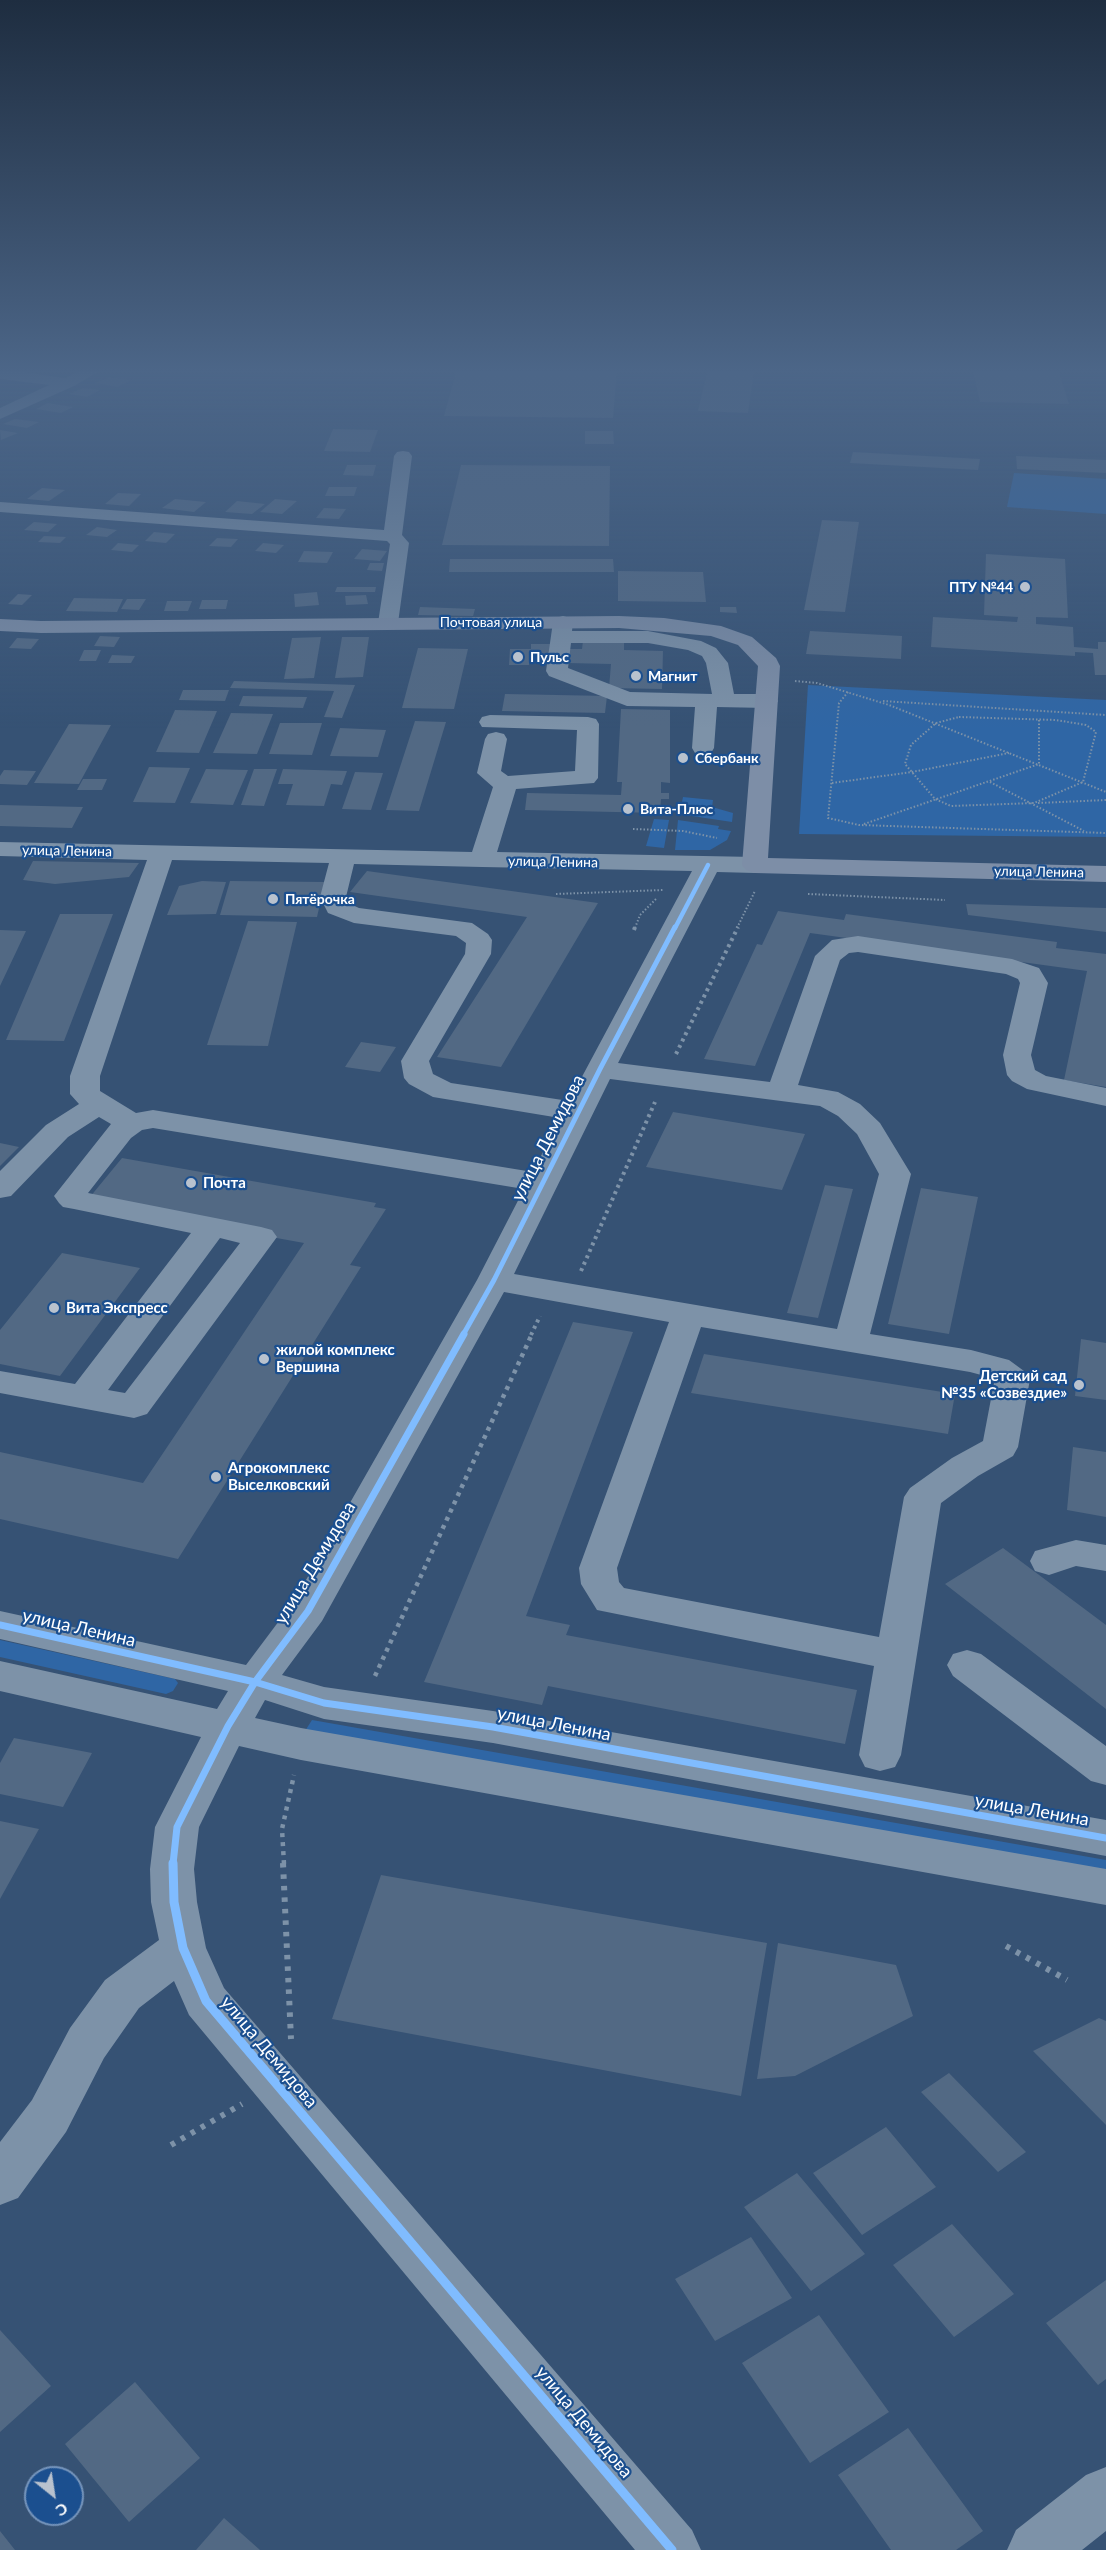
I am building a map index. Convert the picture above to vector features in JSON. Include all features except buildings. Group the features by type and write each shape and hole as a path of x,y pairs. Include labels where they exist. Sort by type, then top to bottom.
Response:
{"main road":[{"name":"Почтовая улица","path":"0,625 41,627 388,623 562,629 664,624 723,632 745,641 765,658 769,666 755,865"},
{"name":"улица Ленина","path":"755,865 1106,874"}],"street":[{"path":"392,536 398,491"},
{"path":"0,507 392,536 400,543 388,623"},
{"path":"703,748 715,700 717,663 709,652 694,645 648,637 562,629 557,671 627,699 715,700 767,701"},
{"path":"588,724 586,778 516,781 505,785 489,773 493,731 588,724"},
{"path":"482,860 505,785"},
{"name":"улица Ленина","path":"0,849 482,860 702,878 755,865"},
{"path":"132,1123 98,1105 85,1094 85,1076 162,853"},
{"path":"343,857 333,897 337,908 354,915 463,929 479,940 478,954 415,1061 419,1078 443,1091 579,1112"},
{"name":"улица Демидова","path":"672,2550 206,2001 183,1948 174,1902 172,1869 177,1827 228,1726 255,1682 308,1611 494,1280 600,1069 702,878"},
{"path":"781,1092 828,956 841,946 858,944 1012,967 1029,974 1034,983 1017,1055 1022,1075 1037,1083 1106,1097"},
{"path":"600,1069 828,1098 849,1110 869,1129 895,1174 851,1341"},
{"path":"0,1189 57,1131 98,1105"},
{"path":"0,1382 134,1406 261,1237 74,1200 70,1196 120,1132 132,1123 153,1119 543,1182"},
{"path":"85,1396 212,1227"},
{"path":"494,1280 688,1315 970,1361 997,1368 1012,1379 1000,1447 965,1467 923,1497 880,1755"},
{"path":"688,1315 598,1568 600,1584 611,1600 896,1655"},
{"path":"1077,1557 1106,1576"},
{"name":"улица Ленина","path":"0,1625 255,1682 324,1702 493,1727 1106,1838"},
{"path":"967,1665 1106,1769"},
{"path":"0,1676 301,1744 1106,1887"},
{"path":"0,2182 49,2116 87,2043 122,1994 183,1948"},
{"path":"1036,2550 1106,2496"}],"path":[{"path":"767,678 817,683 877,701 1106,792"},
{"path":"848,692 839,703 828,818 859,825 1106,833"},
{"path":"877,701 1106,715"},
{"path":"1083,782 1096,732 1086,725 1039,719 959,717 936,723 911,746 905,764 935,799 951,806 1106,800"},
{"path":"1039,719 1039,764"},
{"path":"832,783 912,772 1010,753"},
{"path":"859,825 1039,764"},
{"path":"989,781 1086,832"},
{"path":"1034,803 1083,782"},
{"path":"556,894 702,878"},
{"path":"570,1294 666,1077 754,891 766,892"},
{"path":"802,893 945,900"},
{"path":"1006,1946 1066,1980"}],"shaded area":[{"path":"1010,491 1106,491 1106,514 1007,507"},
{"path":"808,685 1106,700 1106,837 799,834"},
{"path":"683,797 713,800 712,807 733,813 732,822 685,815 680,812"},
{"path":"654,819 669,820 664,848 646,846"},
{"path":"678,820 719,826 718,829 731,831 727,840 710,850 675,850"},
{"path":"0,1640 175,1679 178,1683 173,1691 166,1694 0,1657"},
{"path":"312,1720 1106,1860 1106,1876 305,1731"}],"cycle path":[{"path":"672,2550 206,2001 183,1948 174,1902 172,1869 177,1827 228,1726 255,1682 308,1611 494,1280 600,1069 708,865"},
{"path":"0,1625 255,1682 324,1703 493,1727 1106,1838"}],"place":[{"name":"ПТУ №44","path":"1025,587"},
{"name":"Пульс","path":"518,657"},
{"name":"Магнит","path":"636,676"},
{"name":"Сбербанк","path":"683,758"},
{"name":"Вита-Плюс","path":"628,809"},
{"name":"Пятёрочка","path":"273,899"},
{"name":"Почта","path":"191,1183"},
{"name":"Вита Экспресс","path":"54,1308"},
{"name":"жилой комплекс Вершина","path":"264,1359"},
{"name":"Детский сад №35 «Созвездие»","path":"1079,1385"},
{"name":"Агрокомплекс Выселковский","path":"216,1477"}]}
